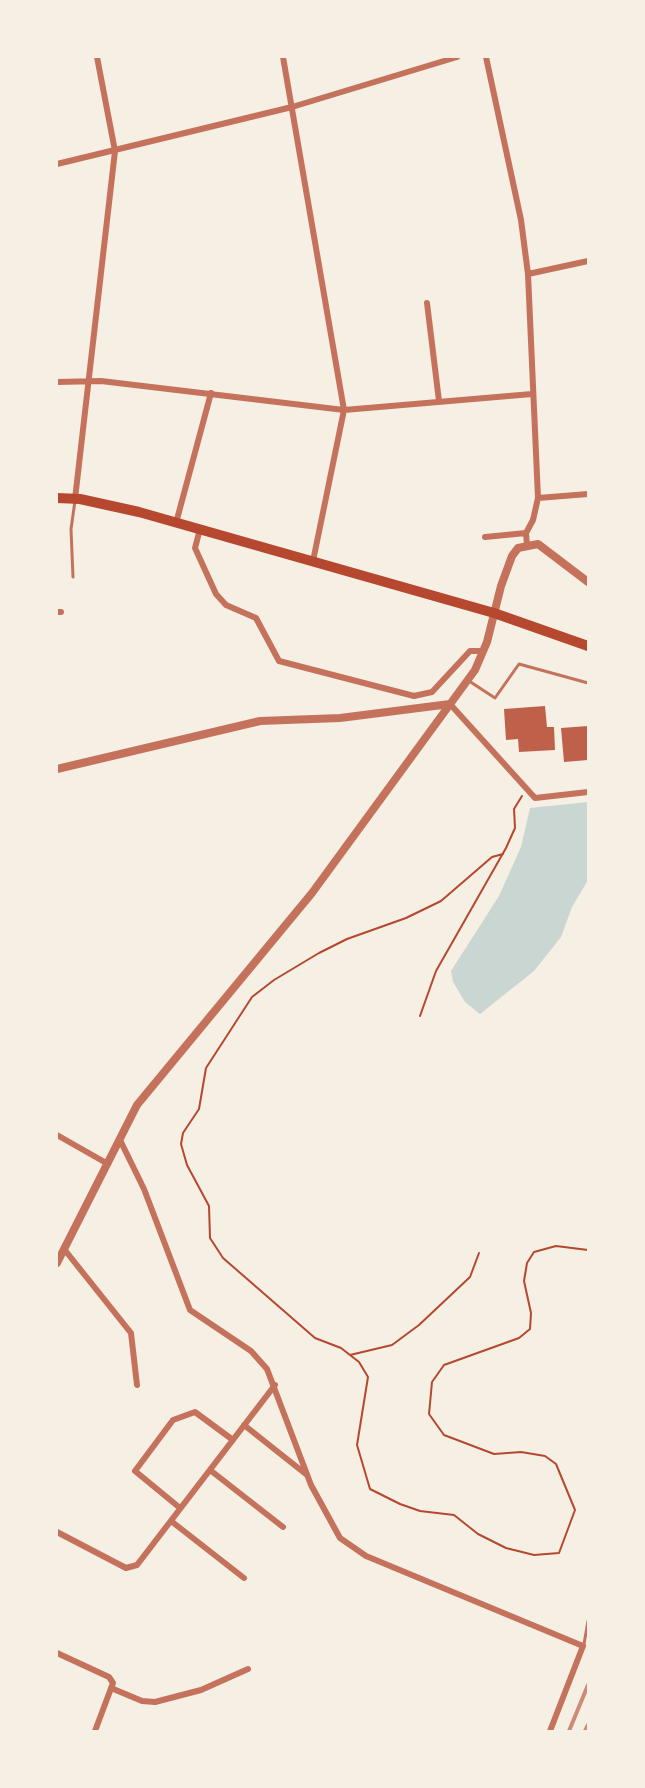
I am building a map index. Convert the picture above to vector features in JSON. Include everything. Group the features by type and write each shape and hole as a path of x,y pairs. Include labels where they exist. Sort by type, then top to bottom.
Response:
{"main road":[{"path":"57,498 75,499 200,529 494,613 588,646"}],"street":[{"path":"75,499 91,381 115,151 97,57"},
{"path":"284,57 344,410 314,561"},
{"path":"57,164 292,107 457,57"},
{"path":"486,57 521,220 528,274 538,498 533,520 526,533 527,545"},
{"path":"528,274 588,261"},
{"path":"427,303 439,401"},
{"path":"57,382 91,381 344,410 532,394"},
{"path":"176,523 211,393"},
{"path":"538,498 588,494"},
{"path":"200,529 195,548 216,594 226,605 256,618 279,661 285,664 414,696 432,692 470,651 483,651"},
{"path":"485,537 526,533"},
{"path":"58,1259 137,1105 312,893 468,680 483,651 512,556 518,548 538,544 588,582"},
{"path":"57,769 260,721 340,718 450,704"},
{"path":"450,704 535,798 588,792"},
{"path":"57,1135 108,1164"},
{"path":"120,1140 144,1189 190,1310 251,1351 267,1370 275,1385 308,1476 340,1538 366,1556 583,1646 550,1731"},
{"path":"64,1250 131,1333 137,1385"},
{"path":"57,1532 126,1568 137,1565 275,1385"},
{"path":"180,1508 135,1471 173,1420 195,1412 233,1440"},
{"path":"244,1425 308,1476"},
{"path":"210,1470 284,1527"},
{"path":"171,1521 244,1578"},
{"path":"57,1653 109,1677 113,1683 94,1731"},
{"path":"111,1688 142,1701 155,1702 201,1690 248,1669"}],"lane":[{"path":"73,577 71,529 75,499"},
{"path":"468,680 495,698 519,664 588,683"},
{"path":"583,1646 588,1621"}],"path":[{"path":"420,1016 436,971 515,828 514,809 526,788"},
{"path":"502,854 492,857 441,901 319,953 274,980 252,997 206,1068 200,1109 183,1133 181,1144 187,1165 209,1206 210,1238 223,1258 315,1338 341,1348 350,1355 368,1377 357,1445 370,1489 420,1511 454,1515 478,1534 506,1548 534,1555 559,1553 575,1510 556,1464 544,1456 521,1452 494,1454 444,1435 429,1414 432,1382 444,1365 519,1338 530,1329 531,1313 524,1281 527,1263 534,1252 556,1246 588,1250"},
{"path":"350,1355 392,1345 419,1325 470,1277 479,1253"}],"shaded area":[{"path":"588,802 588,880 572,907 561,937 534,971 480,1014 465,1002 453,982 451,971 499,896 521,847 530,808"}],"building":[{"path":"545,706 547,727 554,727 555,750 519,752 518,739 506,740 504,709"},
{"path":"588,726 588,760 564,762 561,728"}],"railway":[{"path":"569,1731 588,1685"},
{"path":"585,1731 588,1725"}]}
